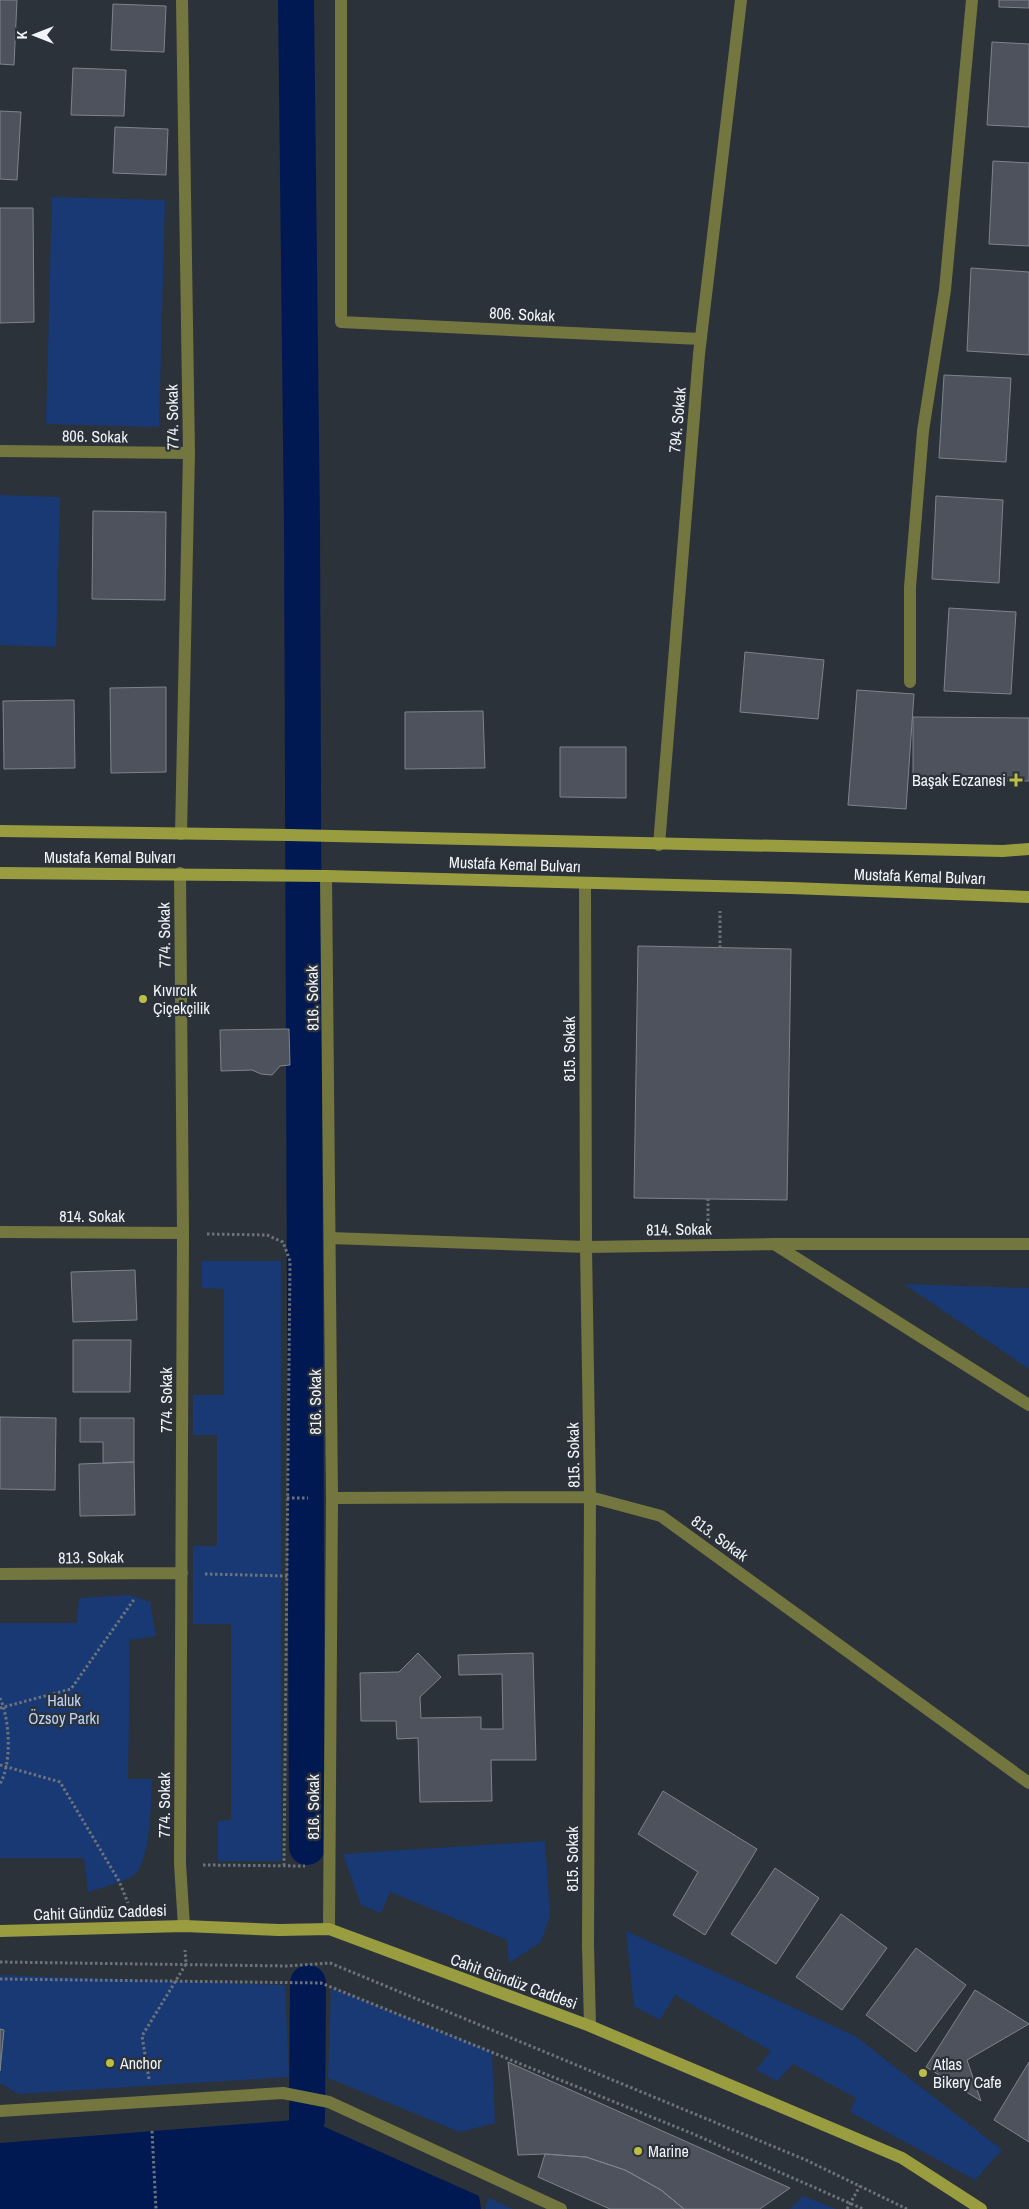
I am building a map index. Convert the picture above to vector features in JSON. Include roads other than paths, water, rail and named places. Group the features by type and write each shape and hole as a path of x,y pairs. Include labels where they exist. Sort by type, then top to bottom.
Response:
{"main road":[{"name":"Mustafa Kemal Bulvarı","path":"0,831 289,835 660,845 1003,851 1029,849"},
{"name":"Mustafa Kemal Bulvarı","path":"0,873 285,875 721,886 1029,897"},
{"name":"Cahit Gündüz Caddesi","path":"0,1931 138,1926 279,1930 327,1929 590,2026 902,2158 981,2209"}],"street":[{"name":"774. Sokak","path":"181,834 189,453 182,0"},
{"name":"806. Sokak","path":"341,0 341,322 701,339"},
{"name":"794. Sokak","path":"660,845 701,339 741,0"},
{"path":"910,682 910,587 923,431 945,290 972,0"},
{"name":"806. Sokak","path":"0,451 189,453"},
{"name":"774. Sokak","path":"180,873 183,1233 180,1864 184,1926"},
{"name":"816. Sokak","path":"326,876 332,1498 327,1929"},
{"name":"815. Sokak","path":"585,882 586,1247 590,1497 588,1945 590,2026"},
{"name":"814. Sokak","path":"0,1232 183,1233"},
{"name":"814. Sokak","path":"330,1238 586,1247 774,1244 1029,1244"},
{"path":"774,1244 1029,1405"},
{"name":"813. Sokak","path":"332,1498 590,1497 661,1516 1029,1783"},
{"name":"813. Sokak","path":"0,1574 182,1573"},
{"path":"0,2111 283,2093 329,2102 561,2209"}],"waterway":[{"path":"296,0 302,527 307,1847"},
{"path":"307,2119 308,1983"}],"place":[{"name":"Başak Eczanesi","path":"1016,780"},
{"name":"Kıvırcık Çiçekçilik","path":"143,999"},
{"name":"Anchor","path":"110,2063"},
{"name":"Atlas Bikery Cafe","path":"923,2073"},
{"name":"Marine","path":"638,2151"}],"park label":[{"name":"Haluk Özsoy Parkı","path":"64,1709"}]}
